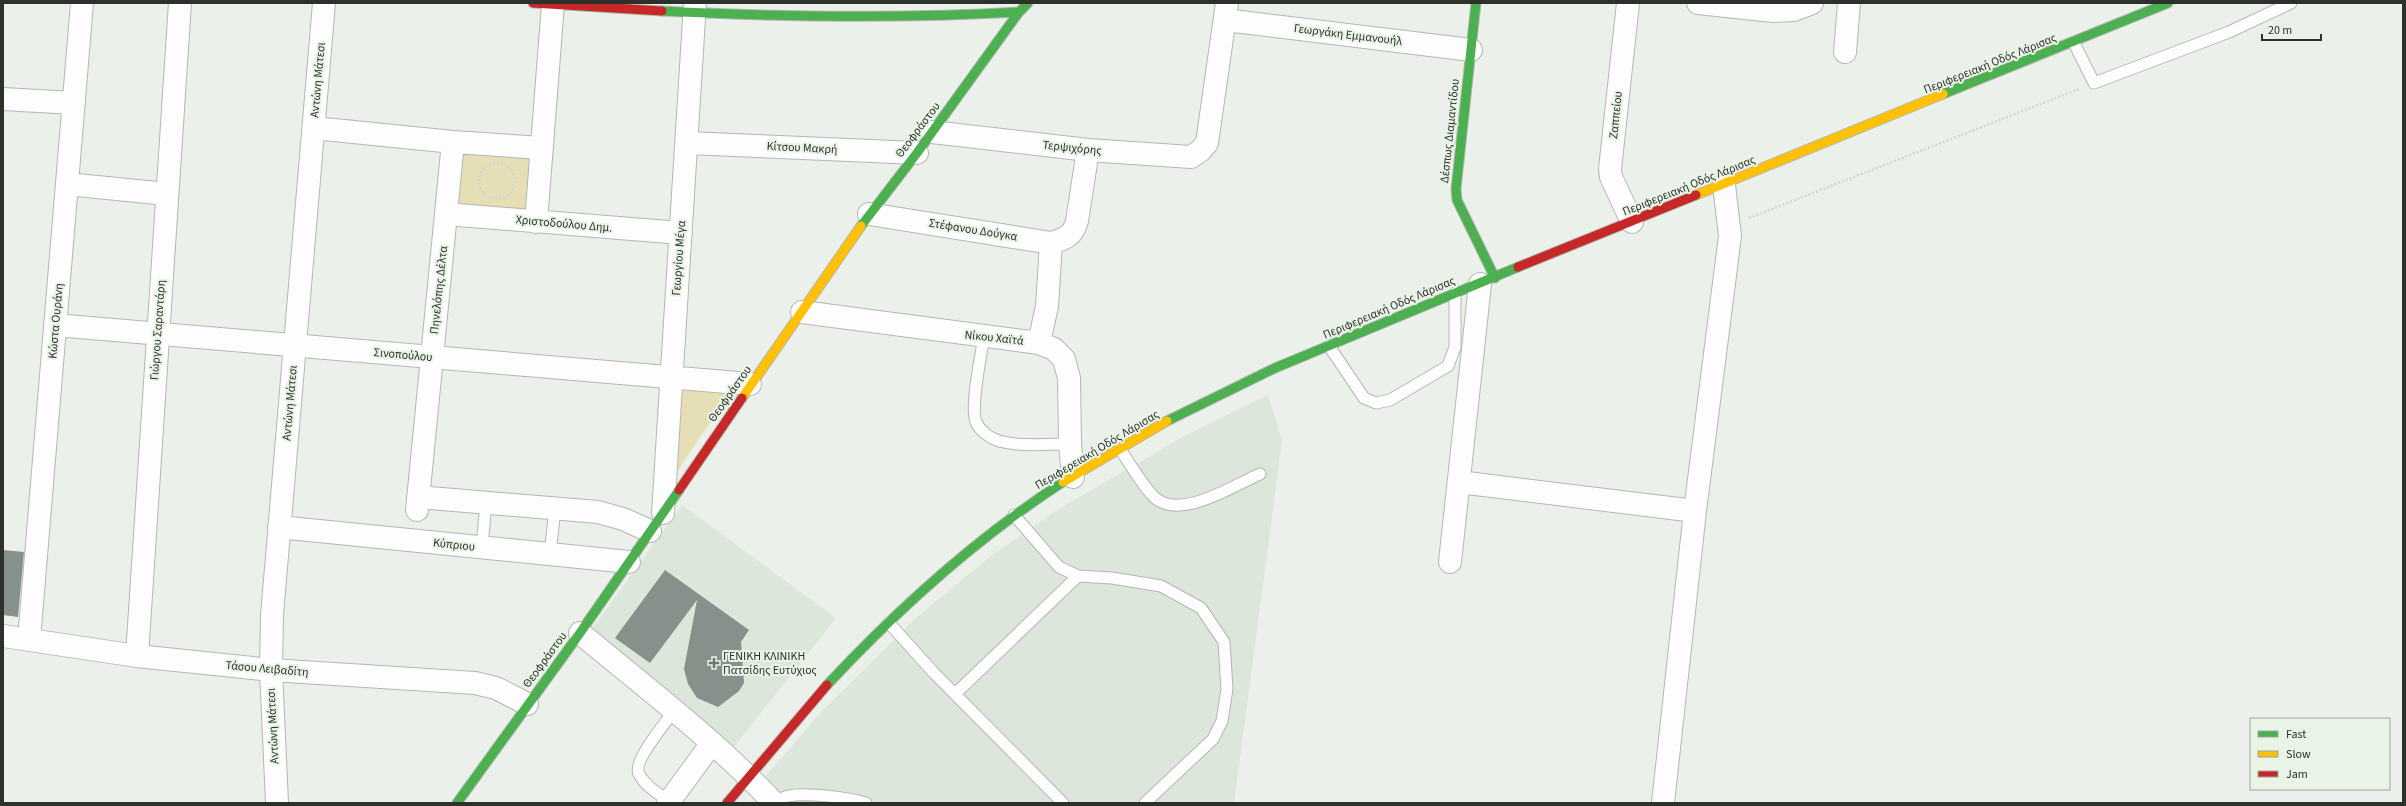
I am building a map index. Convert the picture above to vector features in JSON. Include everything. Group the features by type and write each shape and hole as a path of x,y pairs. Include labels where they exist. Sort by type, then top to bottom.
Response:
{"main road":[{"name":"Θεοφράστου","path":"457,803 527,704 580,633 750,384 802,312 869,214 917,153 1019,12 1028,3"},
{"name":"Δέσπως Διαμαντίδου","path":"1476,3 1456,189 1457,200 1488,281"},
{"name":"Περιφερειακή Οδός Λάρισας","path":"727,803 828,685 889,623 955,561 1014,515 1120,449 1213,398 1329,346 1455,293 1488,281 2074,43 2168,3"},
{"path":"543,4 695,8 869,18 946,17 1019,12"}],"street":[{"name":"Κώστα Ουράνη","path":"29,640 82,3"},
{"name":"Γιώργου Σαραντάρη","path":"137,656 180,3"},
{"name":"Αντώνη Μάτεσι","path":"277,803 271,670 279,528 324,3"},
{"name":"Ζαππείου","path":"1628,3 1610,169 1611,177 1632,222"},
{"path":"1698,3 1773,11 1794,10 1812,3"},
{"path":"1845,52 1849,3"},
{"path":"536,222 542,148 543,4"},
{"name":"Γεωργίου Μέγα","path":"663,512 695,8"},
{"name":"Γεωργάκη Εμμανουήλ","path":"1226,11 1471,50"},
{"name":"Τερψιχόρης","path":"932,132 1088,150 1181,158 1191,157 1200,151 1207,143 1226,11"},
{"path":"3,99 74,103"},
{"path":"314,128 453,142 542,148"},
{"name":"Πηνελόπης Δέλτα","path":"453,142 418,504 486,503"},
{"name":"Κίτσου Μακρή","path":"687,143 917,153"},
{"name":"Στέφανου Δούγκα","path":"869,214 1051,242 1065,239 1074,232 1088,150"},
{"path":"67,184 167,194"},
{"path":"1663,803 1730,226 1724,185"},
{"name":"Χριστοδούλου Δημ.","path":"446,214 681,233"},
{"path":"1039,343 1047,306 1051,242"},
{"path":"1450,562 1459,482 1488,281"},
{"name":"Νίκου Χαϊτά","path":"802,312 1039,343 1054,349 1064,360 1069,378 1070,444 1073,477"},
{"name":"Σινοπούλου","path":"55,325 750,384"},
{"path":"1459,482 1696,511"},
{"path":"486,503 610,514 650,531"},
{"name":"Κύπριου","path":"279,528 629,562"},
{"path":"580,633 712,743 749,776 775,803"},
{"name":"Τάσου Λειβαδίτη","path":"3,636 137,656 271,670 475,683 496,688 527,704"},
{"path":"669,802 712,743"}],"lane":[{"path":"2074,43 2094,83 2229,32 2291,3"},
{"path":"1329,346 1364,398 1376,403 1390,400 1448,366 1455,347 1455,293"},
{"path":"984,337 974,407 976,422 985,434 998,441 1017,443 1070,444"},
{"path":"1120,449 1152,495 1160,502 1170,505 1193,504 1260,474"},
{"path":"482,548 486,503"},
{"path":"550,554 555,508"},
{"path":"1014,515 1059,567 1078,576 1112,578 1160,586 1201,608 1224,642 1227,689 1222,721 1213,739 1145,803"},
{"path":"955,694 1078,576"},
{"path":"889,623 955,694 1062,803"},
{"path":"669,802 643,781 638,772 639,761 674,710"},
{"path":"775,803 788,796 797,795 849,799 866,803"}],"path":[{"path":"1730,226 2094,83"},
{"path":"493,163 504,164 513,171 515,182 513,191 507,197 498,199 490,198 483,192 479,185 479,176 483,168 493,163"}],"shaded area":[{"path":"463,147 536,152 531,210 459,204"},
{"path":"682,381 734,387 679,469 676,469"},
{"path":"1268,395 1282,441 1234,803 785,803 763,779 824,709 917,617 991,556 1054,512 1179,439"},
{"path":"682,505 836,618 733,748 589,633"}],"building":[{"path":"3,550 24,552 18,617 3,615"},
{"path":"665,570 749,630 741,642 744,683 739,691 718,707 697,698 688,684 684,669 697,600 650,663 615,638"}],"traffic: fast":[{"path":"861,226 917,153 1019,12 1028,3"},
{"path":"1476,3 1456,189 1457,200 1495,278"},
{"path":"1943,94 2168,3"},
{"path":"662,11 751,15 840,16 930,16 1019,12"},
{"path":"1167,421 1275,368 1518,267"},
{"path":"827,685 882,629 939,576 999,527 1063,482"},
{"path":"457,803 580,633 679,490"}],"traffic: slow":[{"path":"1696,195 1943,94"},
{"path":"742,398 861,226"},
{"path":"1063,482 1167,421"}],"traffic: jam":[{"path":"533,3 662,11"},
{"path":"1518,267 1696,195"},
{"path":"679,490 742,398"},
{"path":"727,803 827,685"}],"place":[{"name":"ΓΕΝΙΚΗ ΚΛΙΝΙΚΗ Πατσίδης Ευτύχιος","path":"714,663"}]}
